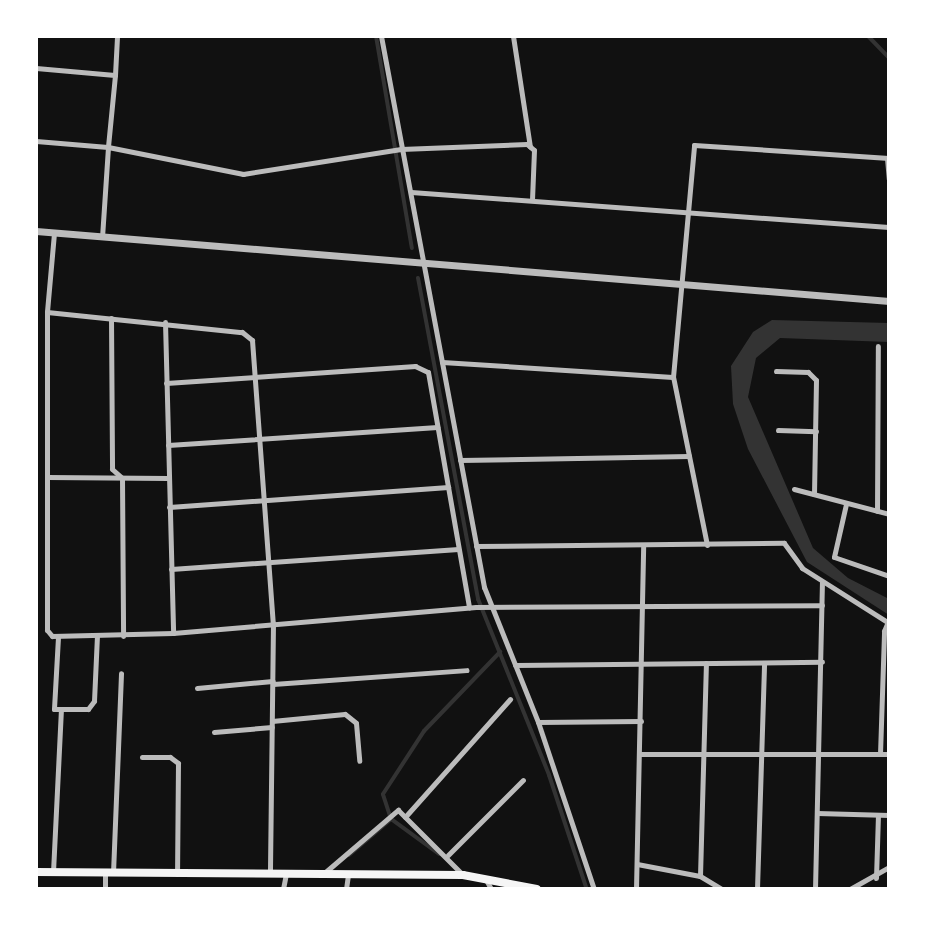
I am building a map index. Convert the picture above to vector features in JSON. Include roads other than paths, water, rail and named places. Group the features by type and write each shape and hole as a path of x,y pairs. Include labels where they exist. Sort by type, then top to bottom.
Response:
{"main road":[{"path":"36,872 463,874 485,876 537,889"}],"street":[{"path":"102,237 117,36"},
{"path":"381,36 397,150 411,192 476,546 491,606 538,722 594,889"},
{"path":"513,36 530,147 532,199"},
{"path":"36,68 115,75"},
{"path":"36,141 108,147 243,174 397,150 530,147"},
{"path":"707,545 674,377 694,145 888,158 889,179"},
{"path":"411,192 532,199 889,228"},
{"path":"36,231 889,301"},
{"path":"54,233 47,312 47,630 58,637 173,633 484,606 822,605"},
{"path":"47,312 165,322 242,332 252,340 273,623 270,874"},
{"path":"111,318 112,469 123,477"},
{"path":"165,322 173,633"},
{"path":"877,511 878,346"},
{"path":"442,362 674,377"},
{"path":"166,383 415,366 428,372 469,607"},
{"path":"776,371 808,372 816,380 814,494"},
{"path":"168,445 437,427"},
{"path":"777,430 816,430"},
{"path":"460,460 688,456"},
{"path":"47,477 168,478"},
{"path":"123,477 123,636"},
{"path":"169,507 448,487"},
{"path":"794,489 889,514"},
{"path":"846,504 834,557 889,576"},
{"path":"476,546 789,544 802,568 888,621 880,754"},
{"path":"636,889 643,545"},
{"path":"171,569 458,549"},
{"path":"814,889 822,662 822,582"},
{"path":"58,637 54,708 88,709 94,702 97,636"},
{"path":"515,665 822,662"},
{"path":"700,876 706,663"},
{"path":"757,889 764,663"},
{"path":"197,688 466,670"},
{"path":"105,889 109,873 121,673"},
{"path":"405,817 510,699"},
{"path":"53,872 61,709"},
{"path":"214,732 345,714 356,723 359,761"},
{"path":"538,722 641,721"},
{"path":"640,754 889,754"},
{"path":"142,757 170,757 178,763 177,874"},
{"path":"448,855 523,780"},
{"path":"323,874 398,810 448,855 463,874"},
{"path":"817,813 889,815"},
{"path":"876,878 878,815"},
{"path":"637,864 700,876 722,889"},
{"path":"850,889 876,878 889,867"},
{"path":"284,889 286,874"},
{"path":"346,889 348,874"},
{"path":"485,876 491,889"}],"waterway":[{"path":"376,36 412,248"},
{"path":"868,36 889,58"},
{"path":"418,278 478,599 549,775 586,887"},
{"path":"439,854 391,819 383,794 424,731 500,652"},
{"path":"349,855 391,819"}]}
